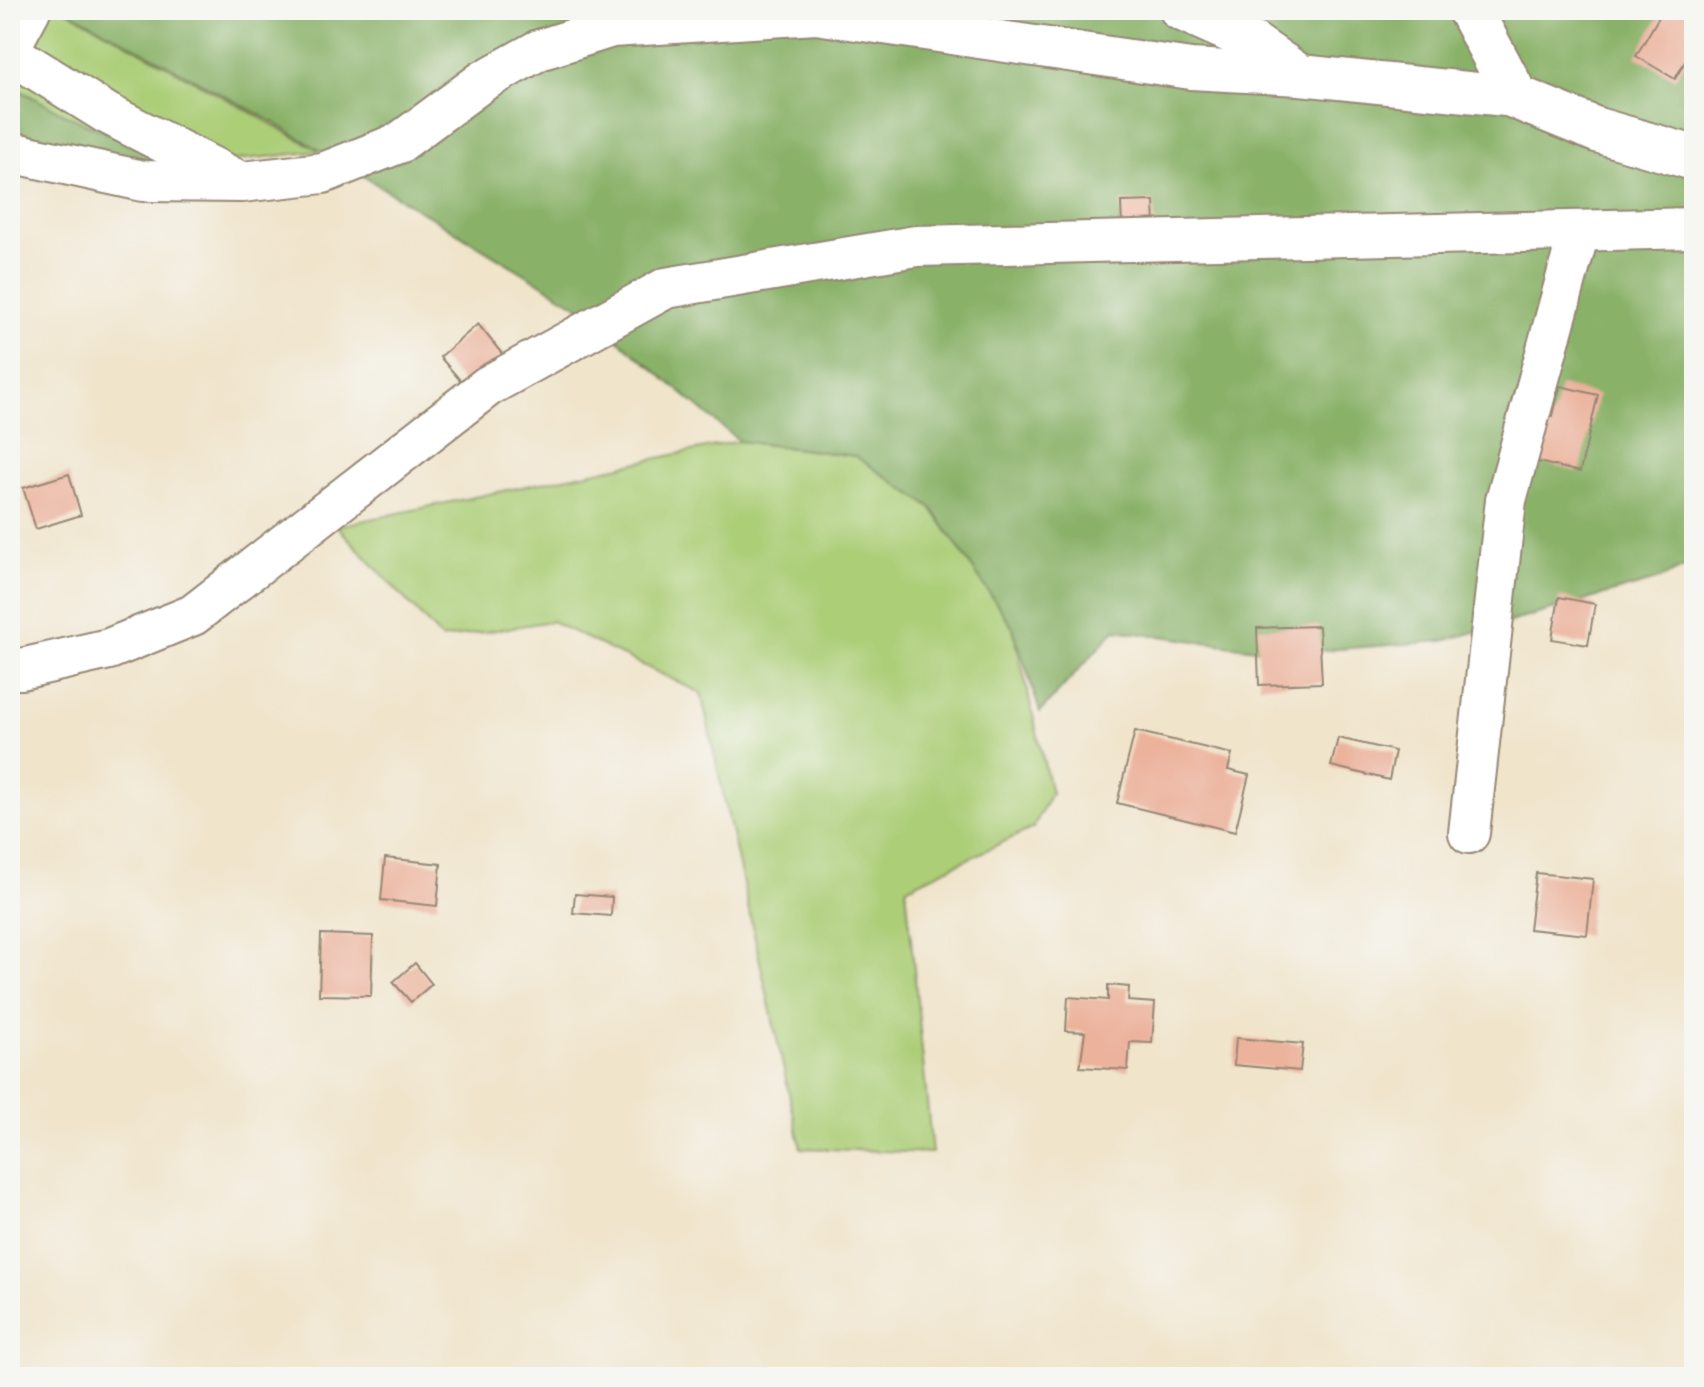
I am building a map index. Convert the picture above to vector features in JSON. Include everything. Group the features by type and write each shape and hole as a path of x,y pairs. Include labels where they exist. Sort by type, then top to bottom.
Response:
{"street":[{"path":"10,47 30,10"},
{"path":"1180,10 1254,43 1300,75"},
{"path":"1470,10 1516,97"},
{"path":"10,152 143,181 242,182 323,173 399,143 483,81 539,50 612,27 816,14 1191,69 1300,75 1516,97 1597,130 1694,158"},
{"path":"10,53 106,113 242,182"},
{"path":"10,669 109,649 193,615 488,386 666,288 916,246 1694,228"},
{"path":"1469,833 1506,500 1579,232"}],"green space":[{"path":"10,10 66,10 320,151 183,166 10,143"},
{"path":"66,10 1694,10 1694,562 1660,579 1443,641 1285,653 1115,630 1040,712 1013,628 931,507 855,456 739,441 578,306 275,123"},
{"path":"10,85 66,115 183,166 161,171 10,137"},
{"path":"739,441 855,456 931,507 1013,628 1051,793 1033,828 906,888 932,1153 801,1148 701,693 551,621 442,639 337,526"}],"building":[{"path":"1663,10 1694,12 1694,46 1675,79 1636,56"},
{"path":"1154,201 1155,227 1122,228 1121,202"},
{"path":"478,324 503,355 466,387 440,357"},
{"path":"1560,386 1598,395 1580,472 1526,459 1537,412 1553,416"},
{"path":"69,474 81,515 36,529 23,488"},
{"path":"1559,597 1595,604 1588,645 1552,639"},
{"path":"1319,626 1322,683 1259,685 1257,628"},
{"path":"1135,731 1232,754 1228,770 1249,775 1235,832 1117,803"},
{"path":"1338,738 1395,751 1389,780 1331,766"},
{"path":"385,858 441,864 437,906 381,900"},
{"path":"1536,873 1593,879 1587,935 1529,929"},
{"path":"575,894 612,897 611,916 573,913"},
{"path":"321,934 373,936 371,996 319,995"},
{"path":"415,963 432,984 411,1002 393,982"},
{"path":"1108,985 1129,987 1128,1001 1155,1003 1152,1043 1130,1042 1128,1070 1080,1067 1085,1032 1066,1031 1068,997 1108,1000"},
{"path":"1236,1038 1303,1044 1300,1071 1234,1065"}]}
